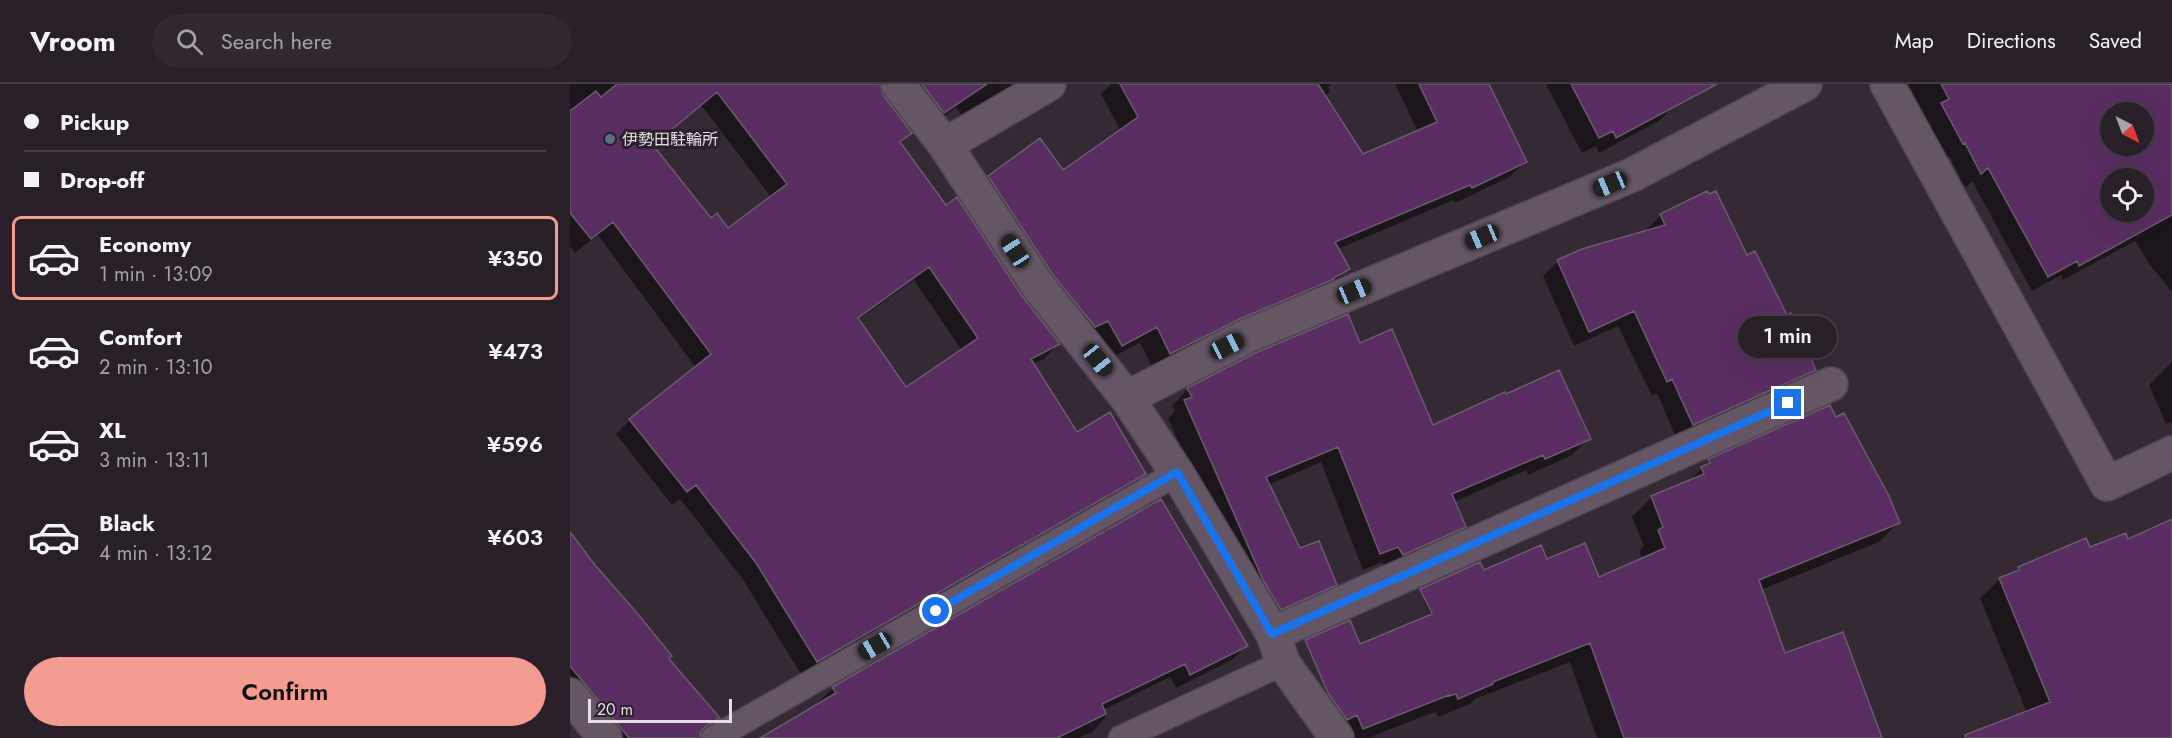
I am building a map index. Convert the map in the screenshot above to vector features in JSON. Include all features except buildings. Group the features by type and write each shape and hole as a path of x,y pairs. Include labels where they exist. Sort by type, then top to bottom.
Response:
{"street":[{"path":"898,84 945,144 1038,286 1127,398 1177,472 1278,648 1337,738"},
{"path":"945,144 1050,84"},
{"path":"1127,398 1247,336 1632,175 1805,84"},
{"path":"1887,84 2107,484 2172,453"},
{"path":"1278,648 1831,384"},
{"path":"570,695 605,738"}],"lane":[{"path":"714,738 1177,472"},
{"path":"1121,738 1278,648"}],"place":[{"name":"伊勢田駐輪所","path":"610,139"}],"route":[{"path":"936,611 1177,472 1272,634 1788,403"}]}
